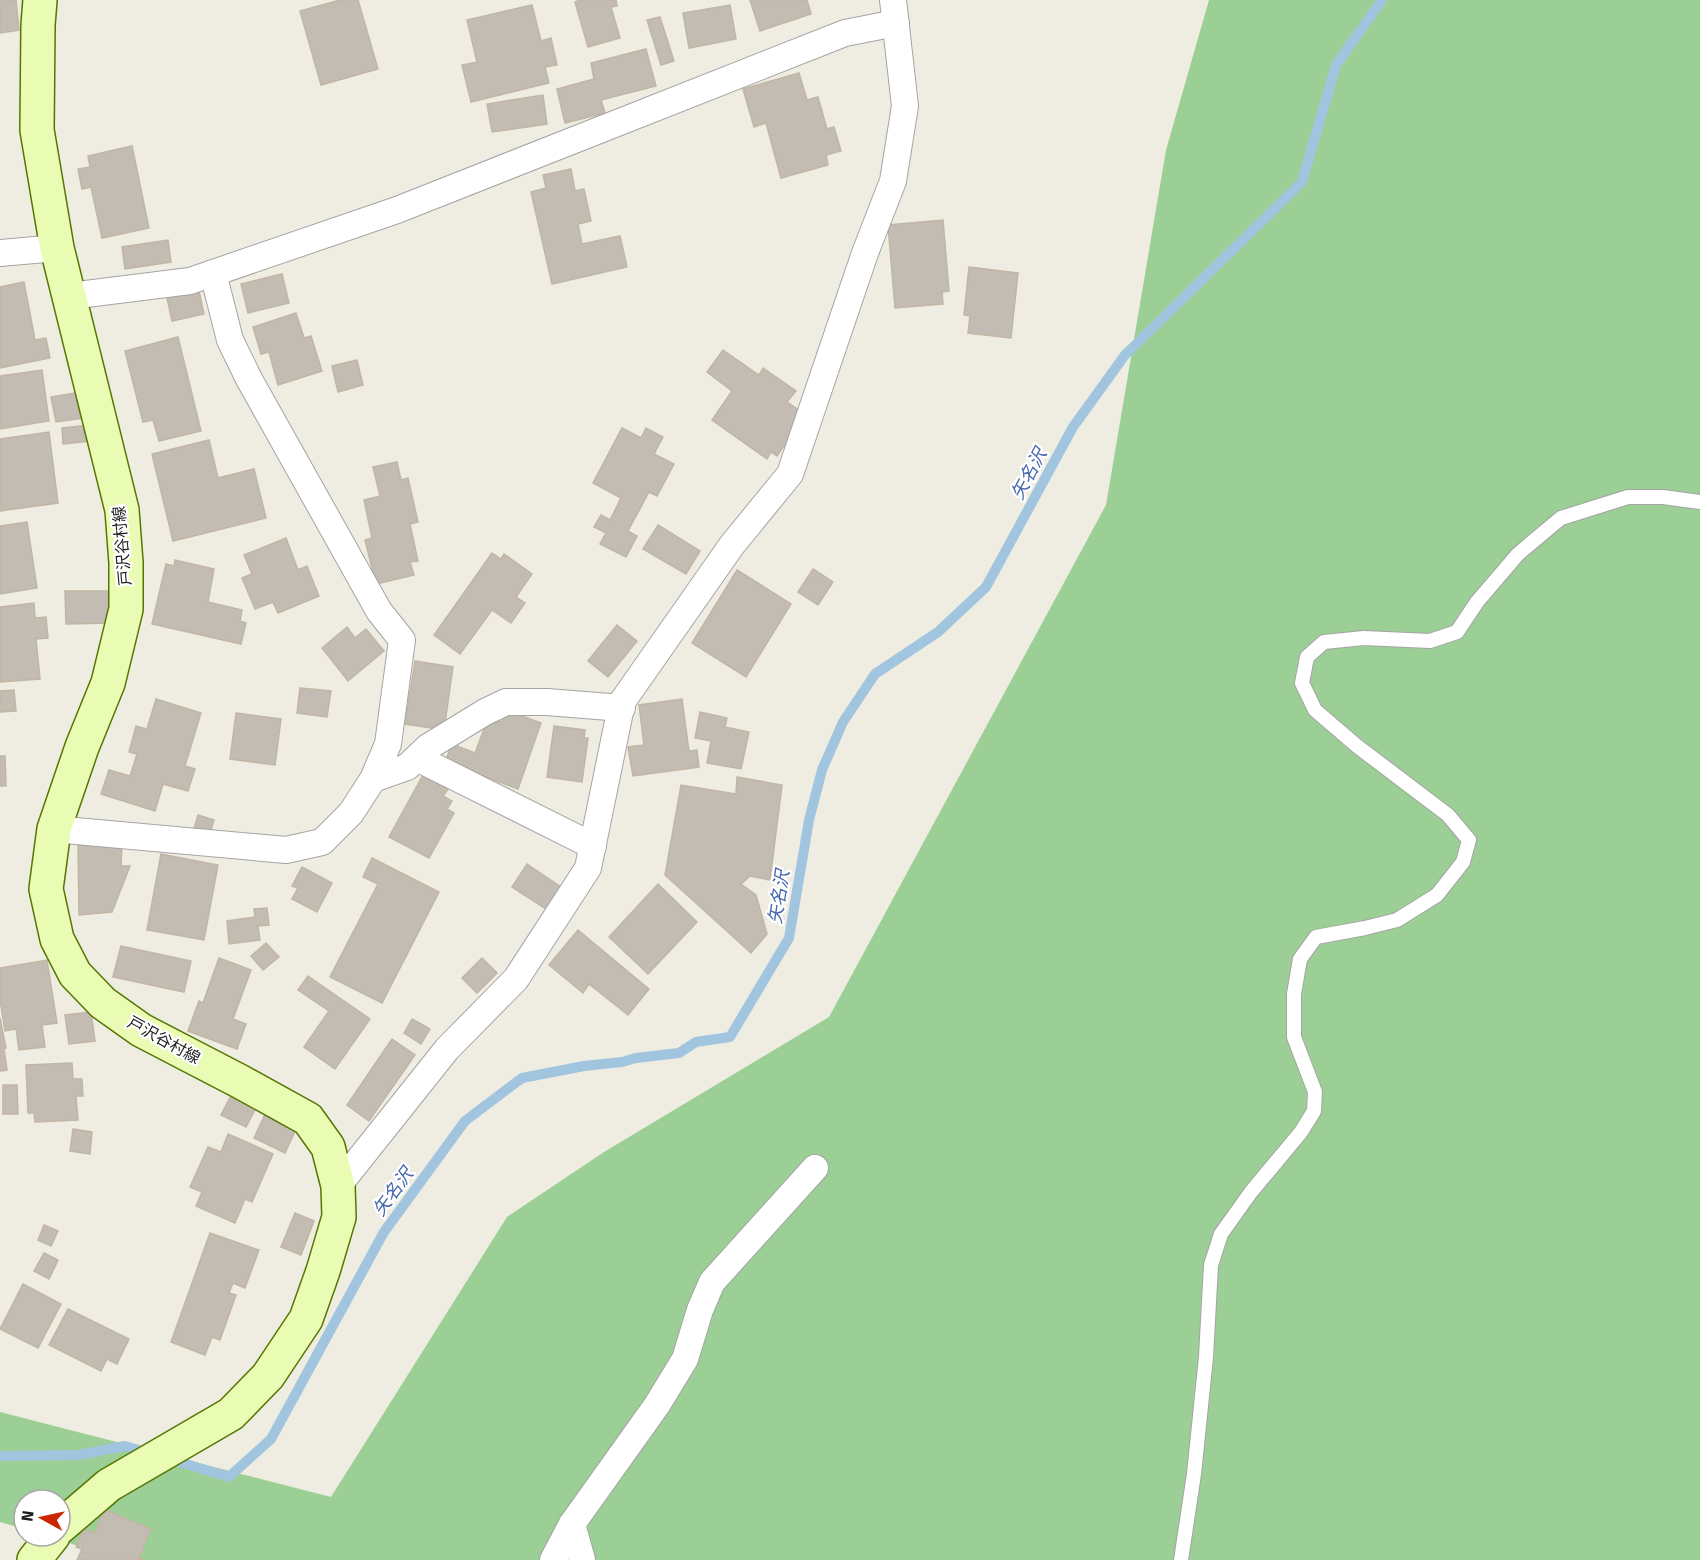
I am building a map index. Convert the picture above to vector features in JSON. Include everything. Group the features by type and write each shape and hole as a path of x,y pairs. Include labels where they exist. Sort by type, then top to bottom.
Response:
{"main road":[{"name":"戸沢谷村線","path":"40,0 37,130 57,248 100,430 122,510 126,563 126,609 108,683 82,747 54,828 46,889 57,939 75,974 103,1003 141,1030 308,1119 328,1146 338,1186 339,1217 306,1319 268,1376 231,1414 109,1485 72,1517"},
{"path":"34,1560 44,1548"}],"street":[{"path":"70,296 190,281 397,210 895,12 905,106 893,182 865,253 789,474 732,545 622,702 588,868 516,979 447,1049 338,1186"},
{"path":"0,253 57,248"},
{"path":"54,828 286,850 322,842 351,813 373,779 388,744 402,640 379,611 249,380 230,340 213,273"},
{"path":"373,779 407,767 428,747 485,712 506,702 547,702 622,708"},
{"path":"417,758 593,846"},
{"path":"553,1560 572,1524 657,1405 685,1359 700,1310 712,1282 815,1168"},
{"path":"572,1524 582,1560"}],"lane":[{"path":"1181,1560 1194,1474 1206,1357 1211,1265 1221,1234 1251,1192 1301,1132 1314,1111 1315,1092 1294,1037 1294,994 1300,959 1316,937 1397,920 1437,895 1463,862 1469,840 1448,815 1357,746 1315,710 1302,683 1307,657 1324,642 1364,638 1430,641 1457,632 1477,602 1518,554 1561,518 1628,497 1663,497 1700,502"}],"green space":[{"path":"1209,0 1700,0 1700,1560 124,1560 72,1544 72,1488 12,1488 12,1526 0,1522 0,1412 331,1497 507,1217 604,1152 829,1017 1106,505 1166,150"}],"building":[{"path":"0,0 16,0 19,30 0,33"},
{"path":"340,0 358,0 378,69 321,85 300,11"},
{"path":"616,0 617,6 611,7 620,38 588,47 575,2"},
{"path":"750,0 807,0 811,14 760,31"},
{"path":"532,5 541,41 551,38 557,65 545,67 549,83 471,102 462,65 477,62 467,20"},
{"path":"730,5 736,39 689,48 683,13"},
{"path":"660,17 674,61 661,65 647,20"},
{"path":"646,49 656,86 601,100 605,113 565,123 557,89 594,79 591,63"},
{"path":"799,73 807,100 818,97 827,129 834,127 841,151 826,155 828,165 781,178 766,123 754,127 743,89"},
{"path":"543,95 547,124 492,132 487,104"},
{"path":"132,146 149,228 102,238 91,187 82,189 78,169 90,167 88,156"},
{"path":"571,169 575,191 584,189 591,221 578,224 582,244 620,236 627,267 552,284 531,192 546,188 543,175"},
{"path":"943,220 949,291 942,292 943,304 895,308 888,225"},
{"path":"168,240 171,262 125,269 122,247"},
{"path":"969,267 1018,273 1011,338 968,333 970,316 964,315"},
{"path":"282,274 289,303 248,313 241,284"},
{"path":"24,282 35,340 46,338 50,358 0,368 0,287"},
{"path":"199,291 204,314 172,321 167,298"},
{"path":"296,313 304,338 311,336 322,371 278,385 269,352 261,354 253,327"},
{"path":"178,337 201,431 159,441 153,420 143,422 125,351"},
{"path":"723,350 759,375 763,368 796,391 787,402 806,415 777,456 771,452 767,459 712,420 732,391 707,372"},
{"path":"357,360 363,385 338,392 332,366"},
{"path":"42,370 49,421 0,429 0,376"},
{"path":"80,392 84,418 56,422 51,397"},
{"path":"90,425 91,441 63,444 62,428"},
{"path":"622,428 641,438 646,428 663,437 654,454 674,464 657,496 649,492 628,531 637,536 626,557 600,544 606,533 594,527 601,515 610,520 621,498 593,483"},
{"path":"49,432 58,503 0,511 0,439"},
{"path":"209,440 218,478 254,469 266,518 173,541 152,454"},
{"path":"397,462 401,480 408,478 418,522 410,524 418,561 410,562 414,575 376,584 365,540 372,538 364,500 380,496 373,467"},
{"path":"27,522 37,588 0,594 0,526"},
{"path":"658,525 700,551 686,574 643,549"},
{"path":"286,538 298,570 307,566 319,596 278,613 273,602 255,609 242,578 252,574 244,555"},
{"path":"492,553 501,559 504,554 532,574 516,597 525,603 511,623 492,610 460,654 434,635"},
{"path":"175,560 214,569 208,602 242,610 240,621 246,623 241,644 152,624 166,564 174,566"},
{"path":"813,569 833,582 818,605 798,592"},
{"path":"737,570 791,604 746,677 692,643"},
{"path":"65,591 112,591 113,623 66,624"},
{"path":"34,603 35,618 46,617 48,638 36,639 40,679 0,682 0,607"},
{"path":"617,625 637,641 608,677 588,661"},
{"path":"347,627 355,638 366,629 384,651 348,681 322,648"},
{"path":"415,661 453,667 444,730 405,724"},
{"path":"300,688 331,691 327,717 297,713"},
{"path":"14,690 16,711 0,712 0,691"},
{"path":"156,699 201,713 185,766 195,769 188,791 163,784 155,811 101,794 109,770 130,776 137,754 129,752 136,726 147,729"},
{"path":"682,699 689,751 697,750 699,767 633,776 628,747 644,745 639,705"},
{"path":"506,710 541,723 518,789 445,762 452,744 475,753 489,716 502,722"},
{"path":"700,712 727,718 725,727 749,732 741,769 707,763 711,741 695,738"},
{"path":"236,713 281,719 275,765 230,759"},
{"path":"554,726 585,730 584,738 588,738 582,782 547,777"},
{"path":"0,756 5,756 6,786 0,786"},
{"path":"423,775 448,789 443,796 452,801 447,809 454,813 429,858 389,837"},
{"path":"737,777 782,785 770,880 750,876 741,884 756,895 767,934 751,953 665,875 681,785 736,794"},
{"path":"198,815 214,820 209,837 193,832"},
{"path":"122,843 121,866 130,866 112,912 79,915 78,844"},
{"path":"161,854 218,865 204,940 147,930"},
{"path":"372,858 439,892 382,1003 330,977 378,884 363,877"},
{"path":"527,864 564,889 549,911 512,887"},
{"path":"302,867 332,883 317,912 292,899 298,888 292,886"},
{"path":"658,884 697,922 648,974 609,937"},
{"path":"267,908 269,925 258,926 260,940 229,944 227,921 255,917 254,909"},
{"path":"578,930 649,989 628,1015 589,984 583,993 549,965"},
{"path":"266,943 279,957 263,970 251,956"},
{"path":"121,946 191,961 184,992 113,977"},
{"path":"219,958 251,970 233,1019 246,1024 237,1049 188,1031 199,1001 203,1003"},
{"path":"482,958 497,973 477,993 462,978"},
{"path":"47,960 57,1023 42,1025 45,1047 19,1050 16,1029 5,1031 0,1000 0,968"},
{"path":"308,976 370,1019 335,1069 304,1047 329,1011 298,990"},
{"path":"91,1012 95,1041 69,1044 65,1015"},
{"path":"0,1018 6,1048 4,1049 7,1070 0,1071"},
{"path":"412,1019 430,1029 421,1044 404,1033"},
{"path":"392,1039 415,1055 369,1121 347,1105"},
{"path":"72,1063 73,1079 82,1079 83,1096 76,1096 78,1120 35,1122 34,1113 28,1113 26,1065"},
{"path":"3,1085 17,1085 18,1114 3,1114"},
{"path":"233,1092 258,1104 246,1127 221,1115"},
{"path":"266,1112 297,1127 285,1153 254,1138"},
{"path":"73,1129 92,1132 90,1154 70,1151"},
{"path":"228,1134 273,1154 252,1202 245,1199 235,1223 196,1206 202,1192 190,1187 208,1147 221,1152"},
{"path":"295,1213 314,1221 301,1255 281,1247"},
{"path":"44,1225 58,1231 51,1246 38,1240"},
{"path":"210,1233 259,1250 245,1288 233,1283 229,1293 236,1295 220,1340 212,1337 205,1355 171,1342"},
{"path":"44,1253 58,1260 49,1279 34,1271"},
{"path":"23,1284 61,1304 38,1348 0,1329"},
{"path":"68,1309 129,1339 117,1364 107,1359 101,1371 49,1345"},
{"path":"104,1509 151,1529 139,1558 145,1560 77,1560 82,1549 76,1547 84,1529 95,1533"}],"waterway":[{"name":"矢名沢","path":"166,1458 229,1477 271,1439 384,1232 465,1121 522,1078 584,1066 679,1053 696,1042 730,1037 789,938 809,820 822,770 843,722 875,674 938,632 986,587 1073,427 1125,355 1302,182 1336,65 1382,0"},
{"name":"矢名沢","path":"0,1456 78,1455 125,1446 149,1453"}]}
